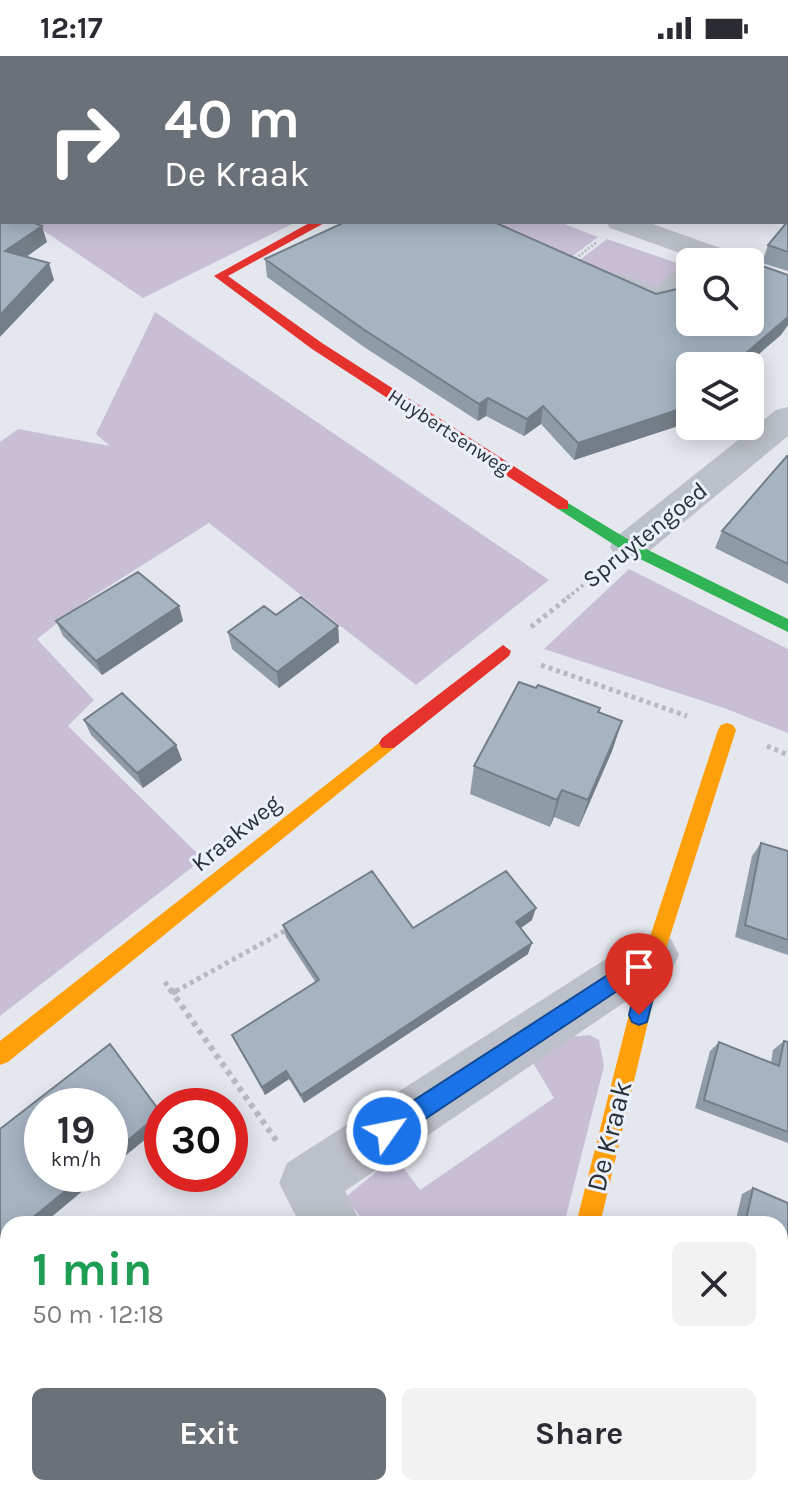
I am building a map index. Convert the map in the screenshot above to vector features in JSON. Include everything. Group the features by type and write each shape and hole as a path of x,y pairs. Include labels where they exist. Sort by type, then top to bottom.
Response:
{"street":[{"name":"Huybertsenweg","path":"316,224 220,276 317,346 629,547 788,626"},
{"path":"640,225 692,248"},
{"path":"587,268 659,300 676,286"},
{"name":"Spruytengoed","path":"629,547 788,418"},
{"name":"Kraakweg","path":"0,1054 503,651"},
{"name":"De Kraak","path":"590,1216 654,955 727,730"},
{"path":"320,1204 654,955"}],"path":[{"name":"Spruytengoed","path":"503,651 629,547"},
{"path":"503,651 727,730 788,755"},
{"path":"172,993 297,923"},
{"path":"140,941 172,993 320,1204"}],"shaded area":[{"path":"34,224 292,224 143,298"},
{"path":"564,224 598,237 570,258 498,226"},
{"path":"607,239 676,263 676,271 651,294 577,262"},
{"path":"155,312 549,580 416,685 209,523 87,600 37,639 94,700 68,726 203,859 0,1016 0,442 18,429 110,446 96,434"},
{"path":"629,569 788,649 788,733 724,708 544,649"},
{"path":"590,1035 599,1040 604,1066 566,1216 359,1216 346,1197 395,1156 420,1190 554,1098 530,1058 568,1037"}],"building":[{"path":"0,224 42,226 5,251 49,263 0,315"},
{"path":"341,224 498,224 656,294 676,289 676,336 764,336 764,267 788,275 788,317 747,352 676,352 676,410 578,443 543,406 527,419 488,398 479,404 363,329 265,259"},
{"path":"786,224 788,224 788,252 768,245"},
{"path":"788,456 788,564 722,531"},
{"path":"138,572 179,606 96,661 56,621"},
{"path":"301,597 338,626 277,672 228,632 264,606 276,615"},
{"path":"519,682 536,688 538,685 600,708 598,712 622,721 588,800 562,790 557,800 474,766"},
{"path":"122,693 176,745 137,773 84,720"},
{"path":"761,843 788,851 788,940 745,925"},
{"path":"372,871 413,928 506,871 536,908 516,922 532,943 301,1095 286,1071 262,1087 232,1035 319,980 283,925"},
{"path":"784,1041 788,1042 788,1132 704,1100 719,1042 779,1066"},
{"path":"110,1044 144,1090 144,1127 128,1140 128,1088 53,1088"},
{"path":"24,1110 24,1192 64,1192 35,1216 0,1216 0,1129"},
{"path":"753,1188 788,1203 788,1216 747,1216"}],"traffic: fast":[{"path":"563,505 629,547 788,626"}],"traffic: slow":[{"path":"590,1216 654,955 727,730"},
{"path":"0,1054 388,743"}],"traffic: jam":[{"path":"316,224 220,276 317,346 563,505"},
{"path":"388,743 503,651"}],"route":[{"path":"387,1131 654,955 639,1015"}]}
